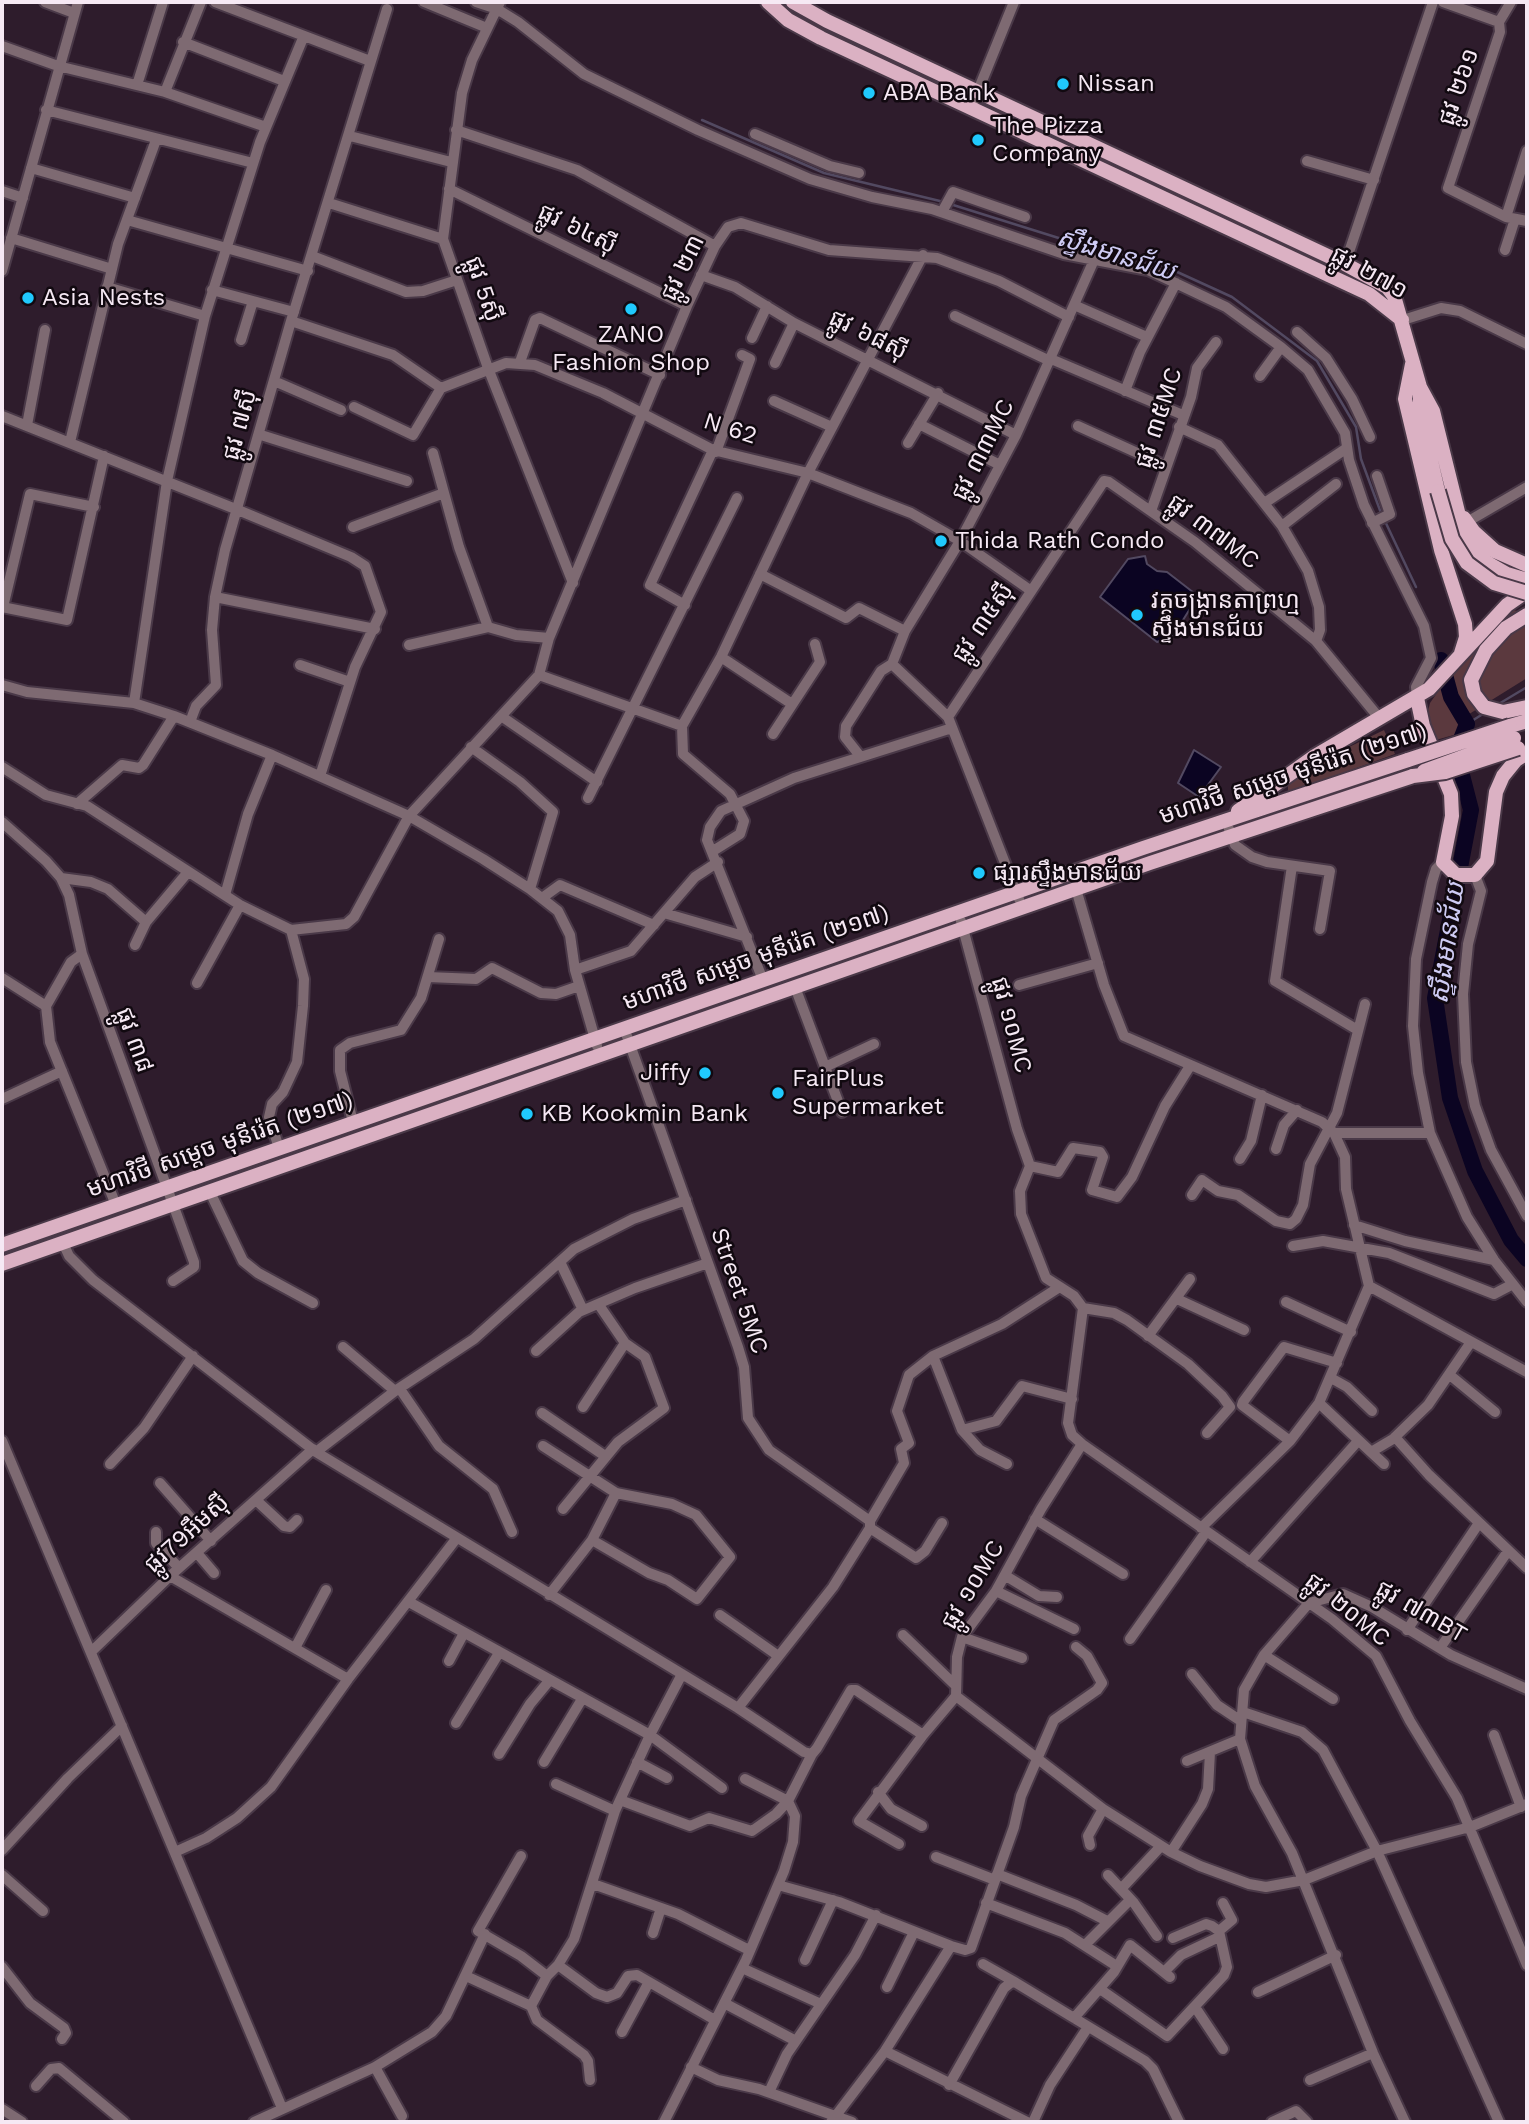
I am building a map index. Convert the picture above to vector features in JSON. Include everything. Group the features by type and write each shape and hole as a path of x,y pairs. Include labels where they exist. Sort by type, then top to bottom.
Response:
{"main road":[{"name":"ផ្លូវ ២៧១","path":"768,2 788,20 821,38 1369,295 1403,320"},
{"name":"ផ្លូវ ២៧១","path":"793,2 827,21 1345,264 1387,287 1394,296 1403,320"},
{"path":"1403,320 1420,387 1420,414 1452,539 1468,563 1494,583 1527,592"},
{"path":"1413,359 1405,399 1441,550 1465,624 1466,637 1456,661"},
{"path":"1420,387 1433,411 1463,532 1477,553 1500,571 1527,580"},
{"path":"1453,498 1467,522 1494,551 1527,565"},
{"path":"1226,820 1315,756 1423,694 1507,604 1527,592"},
{"path":"1520,709 1493,712 1484,708 1474,694 1471,680 1486,650 1507,628 1527,615"},
{"path":"1423,694 1423,726 1451,794 1452,816 1443,862 1456,875 1474,875 1487,861 1496,792 1503,775 1516,760 1520,741"},
{"name":"មហាវិថី សម្តេច មុនីរ៉េត (២១៧)","path":"1520,741 1527,721"},
{"name":"មហាវិថី សម្តេច មុនីរ៉េត (២១៧)","path":"2,1245 1226,820 1408,760 1520,741"},
{"name":"មហាវិថី សម្តេច មុនីរ៉េត (២១៧)","path":"2,1264 1231,836 1413,776 1442,762 1520,741"}],"street":[{"path":"2,271 76,7 45,2"},
{"path":"137,85 163,2"},
{"path":"165,92 201,2"},
{"path":"215,2 303,38 370,61"},
{"path":"424,2 487,28"},
{"path":"476,2 498,5 584,75 698,130 830,175 945,205 1063,254 1148,270 1226,307 1308,370 1370,436"},
{"path":"971,108 1014,2"},
{"path":"1345,264 1433,2"},
{"path":"1443,2 1499,22"},
{"name":"ផ្លូវ ២៦១","path":"1511,2 1499,22 1500,32 1448,188 1516,219"},
{"name":"ផ្លូវ 5ស៊ី","path":"498,5 472,60 462,93 443,239 488,368 573,583"},
{"name":"ផ្លូវ ៧ស៊ី","path":"190,722 195,706 216,685 212,653 215,597 293,316 387,9"},
{"path":"134,704 167,481 205,316 253,163 303,38"},
{"path":"183,42 284,81"},
{"path":"2,46 58,66 165,92 266,127"},
{"path":"46,110 253,163"},
{"path":"456,130 577,170 715,246"},
{"path":"755,134 830,175 859,173"},
{"path":"349,136 451,162"},
{"path":"70,442 112,269 156,139"},
{"path":"1505,250 1516,219 1527,151"},
{"path":"1307,160 1374,180"},
{"path":"31,168 135,198"},
{"name":"ផ្លូវ ៦៤ស៊ី","path":"449,190 687,306"},
{"path":"2,191 23,198"},
{"path":"945,205 956,192 1025,217"},
{"path":"329,203 443,239"},
{"path":"127,220 308,271"},
{"name":"ផ្លូវ ២៣","path":"539,675 549,638 645,415 687,306 715,246 728,227 741,223 829,250 887,256 923,255 999,281 1069,317"},
{"path":"11,239 112,269"},
{"path":"713,851 740,834 744,821 736,802 683,754 682,726 721,657 808,473 923,255"},
{"path":"312,256 406,292 423,291 457,280"},
{"name":"ផ្លូវ ៣៣MC","path":"860,756 844,732 881,671 891,664 905,631 960,541 1016,435 1094,260"},
{"name":"ផ្លូវ ៦៨ស៊ី","path":"701,275 735,287 794,323 938,393 1016,435"},
{"path":"1125,391 1147,337 1176,283"},
{"path":"107,287 205,316"},
{"path":"212,290 293,316 393,355 441,388 413,435 355,407"},
{"path":"241,340 254,302"},
{"path":"1074,305 1147,337"},
{"path":"752,338 767,306"},
{"path":"1403,320 1441,308 1460,311 1527,344"},
{"path":"955,316 1051,360 1184,415"},
{"path":"520,362 535,320 540,318 660,375"},
{"path":"775,363 794,323"},
{"path":"27,425 45,330"},
{"path":"1297,332 1326,358 1342,405 1347,448 1424,626 1431,652 1430,664 1416,687 1423,694"},
{"name":"ផ្លូវ ៣៥MC","path":"1151,511 1197,368 1216,341"},
{"path":"1260,376 1281,347"},
{"path":"685,604 650,585 714,451 750,359 742,355"},
{"name":"N 62","path":"441,388 488,368 520,362 568,377 714,451 808,473 911,513 960,541 1030,590"},
{"path":"274,381 341,410"},
{"path":"908,443 938,393"},
{"path":"774,401 832,427"},
{"path":"2,416 238,510 351,557 365,566 380,602 381,612 350,681 320,776"},
{"path":"919,424 1000,465"},
{"path":"1078,426 1166,466"},
{"path":"1179,427 1219,445 1266,502 1282,526 1308,571 1319,607 1320,630 1316,641"},
{"path":"261,435 407,481"},
{"path":"1266,502 1347,448"},
{"path":"433,453 459,547 488,627"},
{"path":"94,507 30,494 2,607 67,620 94,507 104,456"},
{"path":"1377,476 1390,514 1378,520"},
{"name":"ផ្លូវ ៣៧MC","path":"1100,483 1109,482 1195,542 1316,641 1380,719"},
{"name":"ផ្លូវ ៣៥ស៊ី","path":"950,722 1030,590 1100,483"},
{"path":"1282,526 1336,484"},
{"path":"1467,522 1527,487"},
{"path":"353,527 444,493"},
{"path":"588,798 635,709 737,498"},
{"path":"760,574 846,618 859,608 905,631"},
{"path":"215,597 375,629"},
{"path":"409,645 488,627 516,635 549,638"},
{"path":"773,734 820,662 815,644"},
{"path":"721,657 792,704"},
{"path":"891,664 950,722 1023,908"},
{"path":"300,665 350,681"},
{"path":"2,767 46,795 87,806 240,905 291,930 332,928 351,921 409,816 539,675 682,726"},
{"path":"2,685 27,692 134,704 190,722 409,816 530,889 558,911 570,935 575,970 600,1055"},
{"path":"76,804 121,765 139,768 143,765 174,716"},
{"path":"501,716 597,782"},
{"path":"764,980 707,840 710,827 721,811 736,802 950,722"},
{"path":"471,747 520,782 553,811 530,889"},
{"path":"225,895 245,824 272,755"},
{"path":"1226,820 1231,836 1241,852 1292,866 1330,871 1320,929"},
{"name":"ផ្លូវ ៣៨","path":"2,822 61,878 69,895 82,954 195,1265 173,1281"},
{"path":"575,970 631,951 695,877 718,862"},
{"path":"1443,862 1436,869 1432,882 1416,959 1413,996 1418,1073 1430,1133 1468,1217 1494,1260 1527,1302"},
{"path":"1292,866 1275,981 1356,1029"},
{"path":"135,945 146,922 188,872"},
{"path":"1474,875 1481,891 1468,944 1463,994 1466,1062 1475,1106 1491,1150 1527,1216"},
{"path":"61,878 91,882 108,888 146,922"},
{"path":"542,898 560,885 654,925"},
{"path":"1076,890 1124,1036 1297,1110 1331,1130 1430,1133"},
{"path":"197,983 240,905"},
{"name":"ផ្លូវ ១០MC","path":"958,912 1017,1129 1030,1166"},
{"path":"664,913 747,936"},
{"path":"279,1148 269,1117 272,1104 283,1092 297,1062 303,1006 304,979 291,930"},
{"path":"353,1122 340,1071 340,1050 350,1043 401,1030 421,998 439,939"},
{"path":"82,954 71,961 46,1006 46,1025 62,1072 116,1205"},
{"path":"1019,985 1098,963"},
{"path":"428,977 468,981 492,968 541,993 556,994 579,986"},
{"path":"2,978 46,1006"},
{"path":"795,987 842,1112"},
{"path":"1192,1195 1202,1180 1218,1191 1238,1195 1276,1221 1290,1224 1303,1205 1310,1164 1331,1130 1337,1113 1356,1029 1366,1004"},
{"name":"Street 5MC","path":"624,1028 744,1367 748,1418 769,1450 916,1558 925,1551 942,1523"},
{"path":"825,1067 874,1044"},
{"path":"1190,1066 1166,1106 1132,1177 1117,1197 1092,1189 1103,1157 1100,1152 1073,1148 1058,1172 1030,1166 1020,1191 1021,1214 1045,1278 1074,1296 1083,1308 1114,1314 1148,1336 1188,1364 1236,1406 1290,1441"},
{"path":"2,1099 62,1072"},
{"path":"1240,1159 1251,1141 1262,1095"},
{"path":"1276,1149 1284,1125 1297,1110"},
{"path":"1130,1639 1204,1530 1290,1441 1319,1403 1351,1332 1369,1286 1346,1189 1345,1157 1331,1130"},
{"path":"1514,1194 1527,1191"},
{"path":"210,1192 243,1261 258,1273 313,1303"},
{"name":"ផ្លូវ79អឹមស៊ី","path":"91,1652 170,1576 315,1450 474,1339 561,1264 574,1249 633,1219 685,1200"},
{"path":"1354,1225 1405,1241 1494,1260"},
{"path":"1293,1246 1323,1241 1359,1245 1389,1253 1494,1294 1513,1284"},
{"path":"63,1243 69,1256 93,1280 315,1450 456,1539 812,1754"},
{"path":"561,1264 583,1310"},
{"path":"536,1351 583,1310 635,1287 708,1264"},
{"path":"1148,1336 1189,1279"},
{"path":"1369,1286 1527,1372"},
{"path":"738,1708 833,1587 904,1463 901,1450 908,1444 897,1411 900,1395 909,1375 933,1356 1010,1320 1058,1288"},
{"path":"1177,1299 1244,1330"},
{"path":"1286,1302 1351,1332"},
{"path":"563,1509 605,1456 631,1430 664,1408 645,1357 625,1343 599,1305"},
{"path":"1082,1444 1072,1435 1068,1423 1083,1308"},
{"path":"1371,1452 1395,1437 1428,1405 1451,1376 1471,1342"},
{"path":"583,1407 625,1343"},
{"path":"344,1347 398,1390 439,1446 493,1489 512,1532"},
{"path":"1207,1433 1236,1406 1284,1347 1337,1363"},
{"path":"110,1464 144,1428 193,1356"},
{"path":"933,1356 962,1430 980,1450 1007,1464"},
{"path":"1451,1376 1495,1412"},
{"path":"1331,1378 1372,1411"},
{"path":"962,1430 996,1421 1022,1386 1072,1399"},
{"path":"1319,1403 1347,1426 1358,1441 1384,1464"},
{"path":"542,1413 605,1456"},
{"path":"1395,1437 1429,1475 1527,1568"},
{"path":"2,1441 282,2108"},
{"path":"1250,1562 1358,1441"},
{"name":"ផ្លូវ ១០MC","path":"956,1696 954,1684 962,1637 1006,1576 1035,1519 1082,1444"},
{"name":"ផ្លូវ ២០MC","path":"1082,1444 1310,1603 1376,1656 1410,1721 1457,1798 1527,1965"},
{"path":"543,1446 616,1493 672,1504 696,1515 730,1557 697,1599 668,1580 649,1573 592,1540"},
{"path":"160,1483 211,1541"},
{"path":"549,1595 592,1540 616,1493"},
{"path":"256,1500 284,1526 290,1527 297,1520"},
{"path":"1035,1519 1123,1574"},
{"path":"1407,1630 1479,1523"},
{"path":"156,1532 156,1543 179,1568"},
{"path":"175,1852 206,1838 254,1804 296,1755 348,1679 456,1539"},
{"path":"1440,1648 1508,1551"},
{"path":"197,1553 214,1573"},
{"path":"170,1576 348,1679"},
{"path":"1006,1576 1039,1596 1057,1597"},
{"path":"295,1648 326,1590"},
{"path":"996,1591 1074,1629"},
{"name":"ផ្លូវ ៧៣BT","path":"1310,1603 1343,1594 1372,1607 1440,1648 1526,1687"},
{"path":"409,1602 650,1735 722,1788"},
{"path":"1310,1603 1264,1655 1244,1690 1240,1739 1255,1786 1281,1829 1304,1880 1373,2053 1405,2122"},
{"path":"720,1615 777,1655"},
{"path":"449,1661 464,1633"},
{"path":"903,1635 954,1684"},
{"path":"962,1637 1022,1658"},
{"path":"778,1885 876,1915 951,1946 965,1950 971,1948 1021,1796 1054,1720 1097,1690 1102,1683 1087,1656 1076,1647"},
{"path":"456,1723 499,1653"},
{"path":"1264,1655 1333,1699"},
{"path":"531,2006 547,1976 558,1965 574,1939 617,1805 682,1674"},
{"path":"1192,1674 1217,1706 1242,1716 1276,1721 1314,1741 1323,1750 1377,1851 1499,2122"},
{"path":"499,1754 530,1704 549,1681"},
{"path":"556,1784 690,1826 709,1818 746,1832 760,1828 788,1801 812,1754 851,1690 856,1690 923,1735"},
{"path":"899,1844 859,1821 878,1792 900,1769 923,1735 956,1696 1102,1809 1166,1849 1249,1884 1266,1887 1304,1880 1377,1851 1470,1827 1524,1805 1494,1735"},
{"path":"544,1762 582,1699"},
{"path":"2,1850 68,1778 122,1726"},
{"path":"1187,1761 1240,1739"},
{"path":"1121,1889 1166,1849 1202,1804 1208,1788 1210,1752"},
{"path":"637,1762 667,1778"},
{"path":"664,2122 742,1968 778,1885 793,1842 795,1816 788,1801 745,1779"},
{"path":"878,1792 891,1809 922,1826"},
{"path":"1090,1845 1088,1836 1102,1809"},
{"path":"521,1856 478,1931 547,1976"},
{"path":"936,1857 1076,1905 1107,1922"},
{"path":"2,1875 43,1910"},
{"path":"1108,1875 1157,1936"},
{"path":"593,1884 661,1908 749,1950"},
{"path":"805,1960 833,1900"},
{"path":"1086,1944 1130,1900"},
{"path":"986,1903 1086,1944 1115,1965"},
{"path":"1074,2018 1100,1989 1130,1945 1167,1975 1181,1955 1219,1934 1232,1920 1223,1903"},
{"path":"653,1933 661,1908"},
{"path":"769,2092 796,2041 855,1955 876,1915"},
{"path":"1100,1989 1164,2038 1224,1975 1227,1967 1219,1934 1206,1924 1173,1938"},
{"path":"887,1987 914,1932"},
{"path":"254,2122 375,2067 432,2032 446,2016 485,1934"},
{"path":"833,2119 886,2050 951,1946"},
{"path":"1258,1992 1336,1955"},
{"path":"983,1964 1145,2061 1153,2069 1179,2122"},
{"path":"558,1965 596,1993 607,1997 617,1993 631,1973 715,2020"},
{"path":"2,1967 30,2003 64,2028 66,2033 62,2039"},
{"path":"742,1968 821,2004"},
{"path":"466,1976 531,2006 537,2020 589,2061 590,2080"},
{"path":"949,2085 1004,1988 1013,1981"},
{"path":"622,2032 649,1982"},
{"path":"724,2003 796,2041"},
{"path":"1195,2007 1223,2049"},
{"path":"886,2050 949,2085 1034,2121 1050,2085 1088,2027"},
{"path":"1310,2080 1373,2053"},
{"path":"375,2067 402,2116"},
{"path":"691,2067 718,2080 769,2092 833,2119 852,2122"},
{"path":"36,2086 51,2069 59,2068 124,2122"},
{"path":"2,2109 21,2122"},
{"path":"1272,2122 1296,2111 1307,2122"}],"shaded area":[{"path":"1145,556 1147,564 1157,571 1167,572 1198,596 1173,636 1157,642 1100,597 1128,559"},
{"path":"1513,610 1527,613 1527,678 1466,716 1449,678"},
{"path":"1441,687 1445,700 1460,725 1457,734 1436,740 1427,715 1430,703"},
{"path":"1384,730 1395,754 1288,793 1288,785 1297,778"},
{"path":"1194,750 1221,767 1199,797 1178,783"}],"waterway":[{"name":"ស្ទឹងមានជ័យ","path":"702,120 824,173 944,202"},
{"name":"ស្ទឹងមានជ័យ","path":"950,204 1081,245 1151,260 1232,297 1317,361 1356,427 1361,459 1381,513"},
{"name":"ស្ទឹងមានជ័យ","path":"1384,519 1416,587"},
{"name":"ស្ទឹងមានជ័យ","path":"1441,660 1451,697 1467,724 1456,752 1471,810 1435,998 1450,1098 1475,1171 1511,1240 1527,1259"},
{"path":"1497,705 1527,687"},
{"path":"1467,724 1486,712"}],"place":[{"name":"Nissan","path":"1063,84"},
{"name":"ABA Bank","path":"869,93"},
{"name":"The Pizza Company","path":"978,140"},
{"name":"Asia Nests","path":"28,298"},
{"name":"ZANO Fashion Shop","path":"631,309"},
{"name":"Thida Rath Condo","path":"941,541"},
{"name":"វត្តចង្ក្រានតាព្រហ្ម ស្ទឹងមានជ័យ","path":"1137,615"},
{"name":"ផ្សារស្ទឹងមានជ័យ","path":"979,873"},
{"name":"Jiffy","path":"705,1073"},
{"name":"FairPlus Supermarket","path":"778,1093"},
{"name":"KB Kookmin Bank","path":"527,1114"}]}
